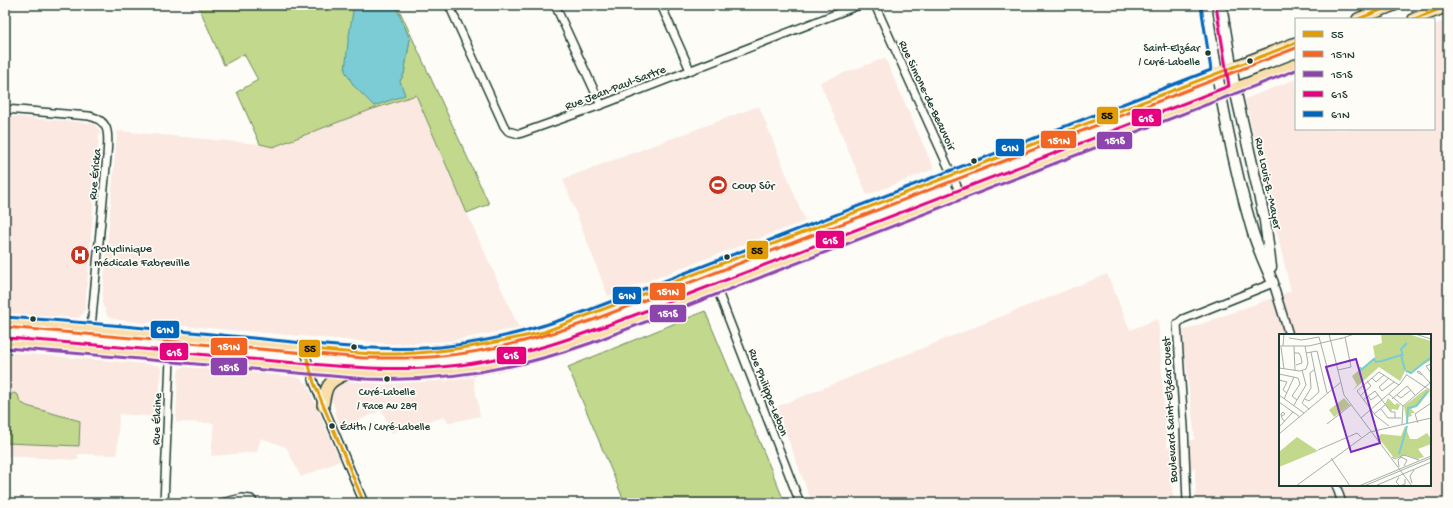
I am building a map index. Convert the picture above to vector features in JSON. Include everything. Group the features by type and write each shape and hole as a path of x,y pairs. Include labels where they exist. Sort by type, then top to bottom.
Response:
{"main road":[{"path":"1361,18 1394,5"},
{"path":"1417,18 1448,6"},
{"path":"5,322 91,328 363,353 419,353 468,348 529,336 591,315 1295,43"},
{"path":"5,343 382,375 421,374 462,370 515,360 575,343 1295,65"},
{"path":"323,405 328,384 334,379 348,373"}],"street":[{"name":"Rue Jean-Paul-Sartre","path":"449,5 503,123 508,131 519,134 601,105 859,5"},
{"path":"555,5 601,105"},
{"path":"661,5 690,70"},
{"name":"Rue Simone-de-Beauvoir","path":"874,5 961,195"},
{"path":"1206,5 1221,94"},
{"path":"1221,5 1235,89"},
{"name":"Rue Louis-B.-Mayer","path":"1235,89 1265,221 1273,283"},
{"name":"Rue Louis-B.-Mayer","path":"1221,94 1237,171 1251,227 1273,283 1289,334"},
{"name":"Rue Éricka","path":"5,109 89,116 98,118 107,128 107,156 91,328"},
{"name":"Boulevard Saint-Elzéar Ouest","path":"1187,503 1184,426 1177,324 1183,319 1273,283"},
{"name":"Rue Philippe-Lebon","path":"717,289 800,503"},
{"name":"Rue Élaine","path":"164,503 171,335"},
{"path":"304,348 310,370 323,405 364,503"},
{"path":"1336,486 1342,503"},
{"path":"221,503 242,498 251,499 254,503"}],"shaded area":[{"path":"1448,19 1448,503 1196,503 1195,468 1170,477 1174,503 812,503 776,407 1107,274 1130,330 1158,319 1167,447 1195,439 1182,331 1291,291 1245,99 1295,79 1295,130 1435,130 1435,25"},
{"path":"885,58 934,169 867,195 820,82"},
{"path":"416,95 519,328 449,341 392,344 118,320 108,317 102,303 118,131 260,144 273,147 370,110"},
{"path":"759,106 805,221 608,296 563,179"},
{"path":"5,116 90,123 95,125 100,131 101,134 99,135 85,310 84,313 78,318 5,313"},
{"path":"5,352 158,365 161,368 158,417 119,414 117,455 78,454 78,460 5,456"},
{"path":"184,367 297,377 304,383 306,382 340,461 301,477 286,447 261,438 257,452 211,456 214,423 176,422 178,373 180,368"},
{"path":"473,377 480,416 448,423 445,417 411,425 392,433 382,410 341,428 334,411 336,411 330,395 333,385 342,381 387,385 457,380"}],"green space":[{"path":"198,5 354,5 353,16 400,81 404,74 410,39 395,5 397,5 489,204 467,213 416,95 370,110 273,147 260,144 237,92 258,80 244,54 224,65"},
{"path":"705,311 785,503 625,503 568,367"},
{"path":"14,393 18,395 20,402 27,406 80,421 79,446 7,443 10,395"}],"water":[{"path":"354,5 395,5 410,39 404,74 400,81 405,95 374,106 354,86 345,71"}],"transit line":[{"name":"55","path":"1361,18 1394,5"},
{"name":"61N","path":"5,317 369,348 393,349 440,347 497,338 553,323 589,310 1211,70 1201,6"},
{"name":"61S","path":"5,338 320,365 390,369 460,365 507,357 529,351 574,337 640,313 1229,86 1216,6"},
{"name":"55","path":"1417,18 1448,6"},
{"name":"55","path":"364,503 314,383 304,348 373,354 433,352 470,347 544,332 1295,43"},
{"name":"151N","path":"5,327 363,358 432,357 461,354 500,347 537,338 593,320 1295,48"},
{"name":"151S","path":"5,348 366,379 452,376 508,367 591,343 1295,70"}],"place":[{"name":"Saint-Elzéar / Curé-Labelle","path":"1208,53"},
{"name":"Coup Sûr","path":"718,185"},
{"name":"Polyclinique médicale Fabreville","path":"80,255"},
{"name":"Curé-Labelle / Face Au 289","path":"387,379"},
{"name":"Édith / Curé-Labelle","path":"332,426"}]}
